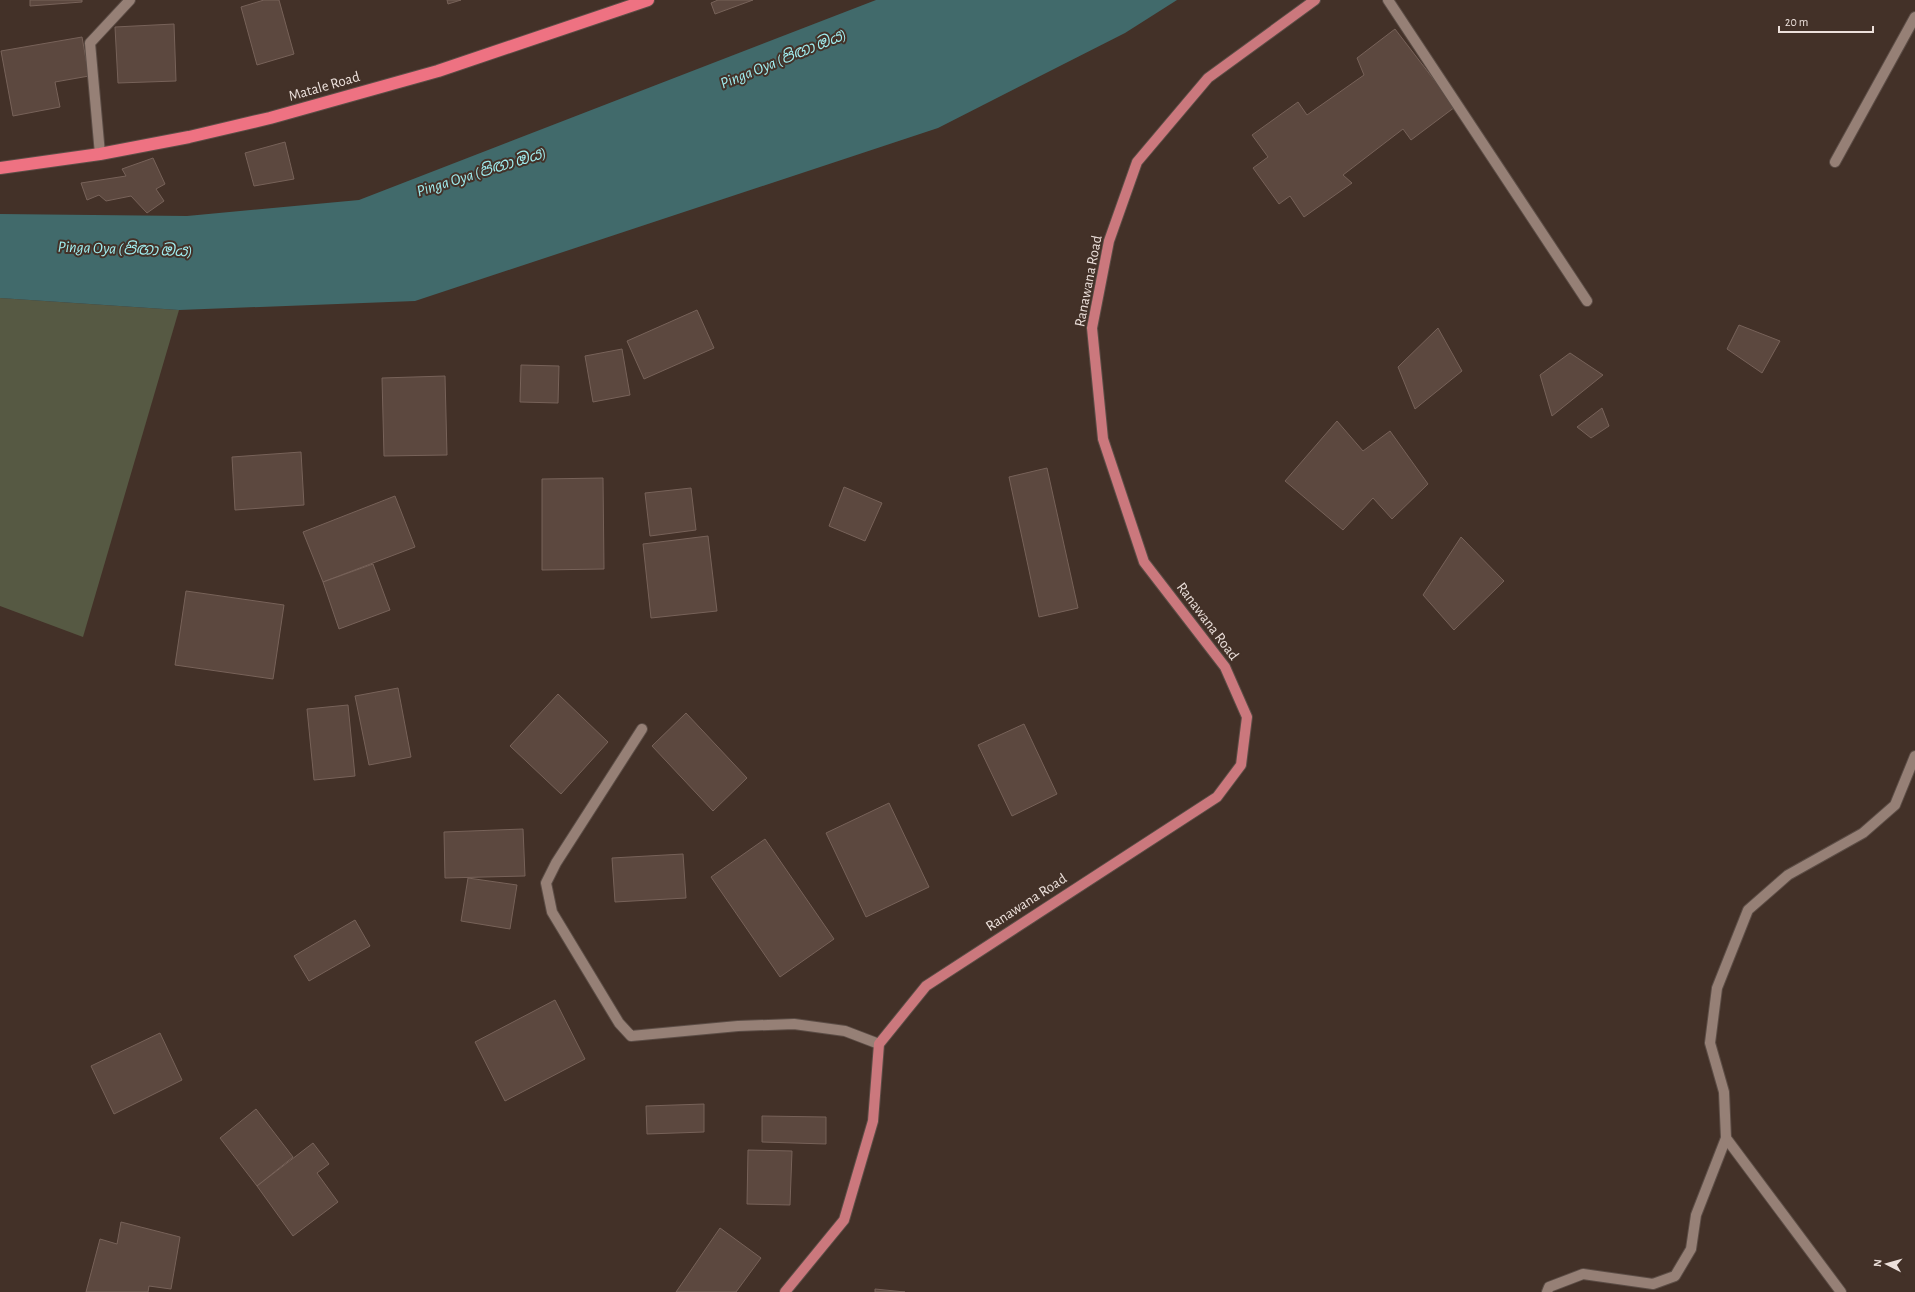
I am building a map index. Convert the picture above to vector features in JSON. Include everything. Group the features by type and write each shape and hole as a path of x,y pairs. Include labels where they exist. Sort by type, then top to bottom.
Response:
{"highway":[{"name":"Matale Road","path":"0,168 100,154 189,138 270,118 438,70 646,0"}],"main road":[{"name":"Ranawana Road","path":"879,1044 926,986 1081,883 1217,797 1241,765 1247,717 1226,667 1144,562 1103,439 1092,328 1109,242 1137,162 1208,78 1315,0"},
{"path":"786,1292 844,1220 873,1121 879,1044"}],"street":[{"path":"100,154 90,43 130,0"},
{"path":"1388,0 1587,301"},
{"path":"1835,162 1915,17"},
{"path":"642,729 556,863 546,883 552,912 619,1023 631,1036 738,1026 794,1024 845,1031 879,1044"},
{"path":"1546,1292 1549,1287 1583,1274 1654,1284 1675,1276 1691,1250 1696,1214 1726,1138 1724,1092 1710,1043 1717,988 1748,910 1788,875 1863,833 1895,805 1915,756"},
{"path":"1726,1138 1841,1292"}],"green space":[{"path":"0,298 179,310 83,637 0,606"}],"water":[{"name":"Pinga Oya (පිඟා ඔය)","path":"876,0 1177,0 1125,33 938,128 415,301 179,310 0,298 0,214 187,216 359,200"}],"building":[{"path":"30,0 82,0 82,2 30,6"},
{"path":"264,0 279,0 294,54 257,65 241,7"},
{"path":"447,0 461,0 448,4"},
{"path":"718,0 753,0 715,14 711,3"},
{"path":"174,24 176,81 118,83 115,27"},
{"path":"1395,29 1455,107 1411,140 1403,129 1343,175 1352,183 1304,217 1290,196 1279,204 1253,168 1268,157 1252,135 1298,102 1307,115 1364,75 1357,58"},
{"path":"82,37 89,76 55,82 60,107 13,116 1,51"},
{"path":"285,142 294,179 254,186 245,153"},
{"path":"153,158 165,184 156,189 164,201 147,213 131,196 106,201 99,195 87,200 81,183 126,176 122,169"},
{"path":"697,310 714,348 644,379 627,341"},
{"path":"1739,325 1780,341 1762,373 1727,349"},
{"path":"1438,328 1462,371 1415,409 1398,367"},
{"path":"622,349 630,395 593,402 585,356"},
{"path":"1570,353 1603,375 1552,416 1540,375"},
{"path":"521,365 559,366 558,403 520,402"},
{"path":"445,376 447,455 384,456 382,378"},
{"path":"1602,408 1609,426 1591,438 1577,427"},
{"path":"1337,421 1363,451 1390,431 1428,484 1392,519 1373,498 1343,530 1285,481"},
{"path":"301,452 304,505 235,510 232,457"},
{"path":"1047,468 1078,608 1039,617 1009,477"},
{"path":"603,478 604,569 542,570 542,479"},
{"path":"844,487 882,503 865,541 829,526"},
{"path":"691,488 696,530 650,536 645,493"},
{"path":"395,496 415,547 323,582 303,532"},
{"path":"708,536 717,611 651,618 643,544"},
{"path":"1461,537 1504,581 1454,630 1423,595"},
{"path":"373,564 390,610 339,629 323,582"},
{"path":"186,591 284,605 273,679 175,665"},
{"path":"398,688 411,757 369,765 355,696"},
{"path":"558,694 608,742 561,794 510,746"},
{"path":"348,705 355,776 314,780 307,709"},
{"path":"686,713 747,778 713,811 652,746"},
{"path":"1024,724 1057,794 1012,816 978,745"},
{"path":"889,803 929,887 866,917 826,833"},
{"path":"523,829 525,876 445,878 444,832"},
{"path":"765,839 834,939 780,977 711,877"},
{"path":"683,854 686,898 615,902 612,858"},
{"path":"468,878 517,885 510,929 461,921"},
{"path":"355,920 370,946 309,981 294,956"},
{"path":"555,1000 585,1059 505,1101 475,1042"},
{"path":"160,1033 182,1080 114,1114 91,1066"},
{"path":"704,1104 704,1132 647,1134 646,1106"},
{"path":"256,1109 293,1157 257,1186 220,1138"},
{"path":"762,1116 826,1117 826,1144 762,1142"},
{"path":"313,1143 329,1164 317,1173 338,1202 293,1236 257,1186"},
{"path":"748,1150 792,1151 790,1205 747,1204"},
{"path":"121,1222 180,1237 171,1289 149,1286 148,1292 86,1292 100,1239 117,1244"},
{"path":"720,1228 761,1258 736,1292 676,1292"},
{"path":"875,1289 905,1292 875,1292"}]}
